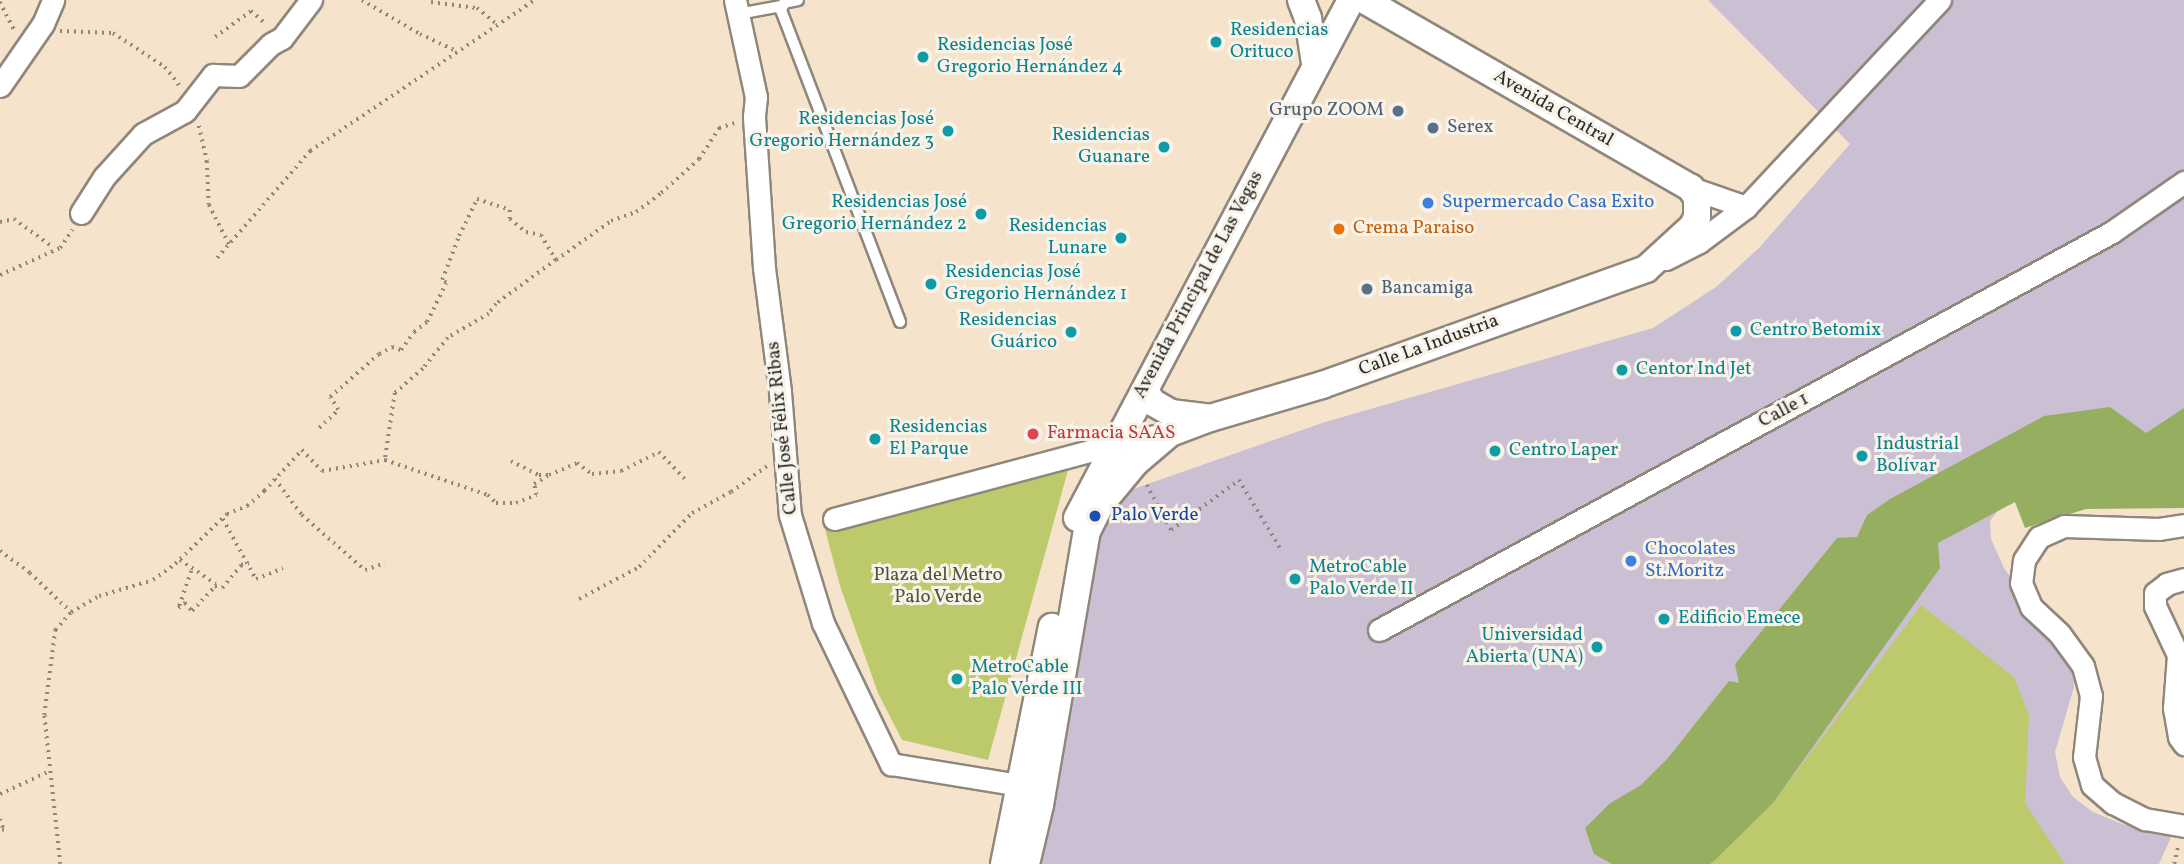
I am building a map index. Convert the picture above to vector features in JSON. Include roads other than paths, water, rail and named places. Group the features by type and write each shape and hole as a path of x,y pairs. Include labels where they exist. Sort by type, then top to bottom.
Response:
{"street":[{"path":"0,86 43,24 53,0"},
{"path":"81,213 104,177 143,134 185,111 213,75 239,76 271,44 282,37 311,0"},
{"path":"1301,0 1308,18 1315,63"},
{"name":"Avenida Principal de Las Vegas","path":"1004,864 1074,525 1350,0"},
{"name":"Avenida Central","path":"1364,0 1691,188 1746,207"},
{"name":"Calle La Industria","path":"834,519 945,492 1116,444 1170,433 1210,418 1322,385 1646,269 1699,242 1746,207 1940,0"},
{"name":"Calle José Félix Ribas","path":"736,7 756,97 754,117 764,268 780,392 790,515 823,623 891,764 1019,785"},
{"name":"Calle 1","path":"1379,630 2112,232 2184,182"},
{"name":"Calle La Industria","path":"1646,269 1693,226 1698,206 1691,188"},
{"name":"Calle La Industria","path":"1144,390 1152,402 1171,413 1210,418"},
{"path":"1026,864 1040,805 1087,531 1101,503 1135,463 1170,433"},
{"path":"2184,526 2159,529 2064,526 2039,537 2024,560 2021,583 2031,607 2059,633 2084,666 2091,696 2084,757 2092,785 2113,803 2145,819 2184,826"},
{"path":"2184,579 2167,584 2155,593 2155,606 2181,655 2174,708 2179,737 2184,744"},
{"path":"1019,785 1040,805"}],"lane":[{"path":"736,7 781,6 798,0"},
{"path":"781,6 900,322"}],"place":[{"name":"Residencias Orituco","path":"1216,42"},
{"name":"Residencias José Gregorio Hernández 4","path":"923,57"},
{"name":"Grupo ZOOM","path":"1398,111"},
{"name":"Serex","path":"1433,128"},
{"name":"Residencias José Gregorio Hernández 3","path":"948,131"},
{"name":"Residencias Guanare","path":"1164,147"},
{"name":"Supermercado Casa Exito","path":"1428,203"},
{"name":"Residencias José Gregorio Hernández 2","path":"981,214"},
{"name":"Crema Paraiso","path":"1339,229"},
{"name":"Residencias Lunare","path":"1121,238"},
{"name":"Residencias José Gregorio Hernández 1","path":"931,284"},
{"name":"Bancamiga","path":"1367,289"},
{"name":"Centro Betomix","path":"1736,331"},
{"name":"Residencias Guárico","path":"1071,332"},
{"name":"Centor Ind Jet","path":"1622,370"},
{"name":"Farmacia SAAS","path":"1033,434"},
{"name":"Residencias El Parque","path":"875,439"},
{"name":"Centro Laper","path":"1495,451"},
{"name":"Industrial Bolívar","path":"1862,456"},
{"name":"Palo Verde","path":"1095,516"},
{"name":"Chocolates St.Moritz","path":"1631,561"},
{"name":"MetroCable Palo Verde II","path":"1295,579"},
{"name":"Edificio Emece","path":"1664,619"},
{"name":"Universidad Abierta (UNA)","path":"1597,647"},
{"name":"MetroCable Palo Verde III","path":"957,679"}],"park label":[{"name":"Plaza del Metro Palo Verde","path":"938,587"}]}
